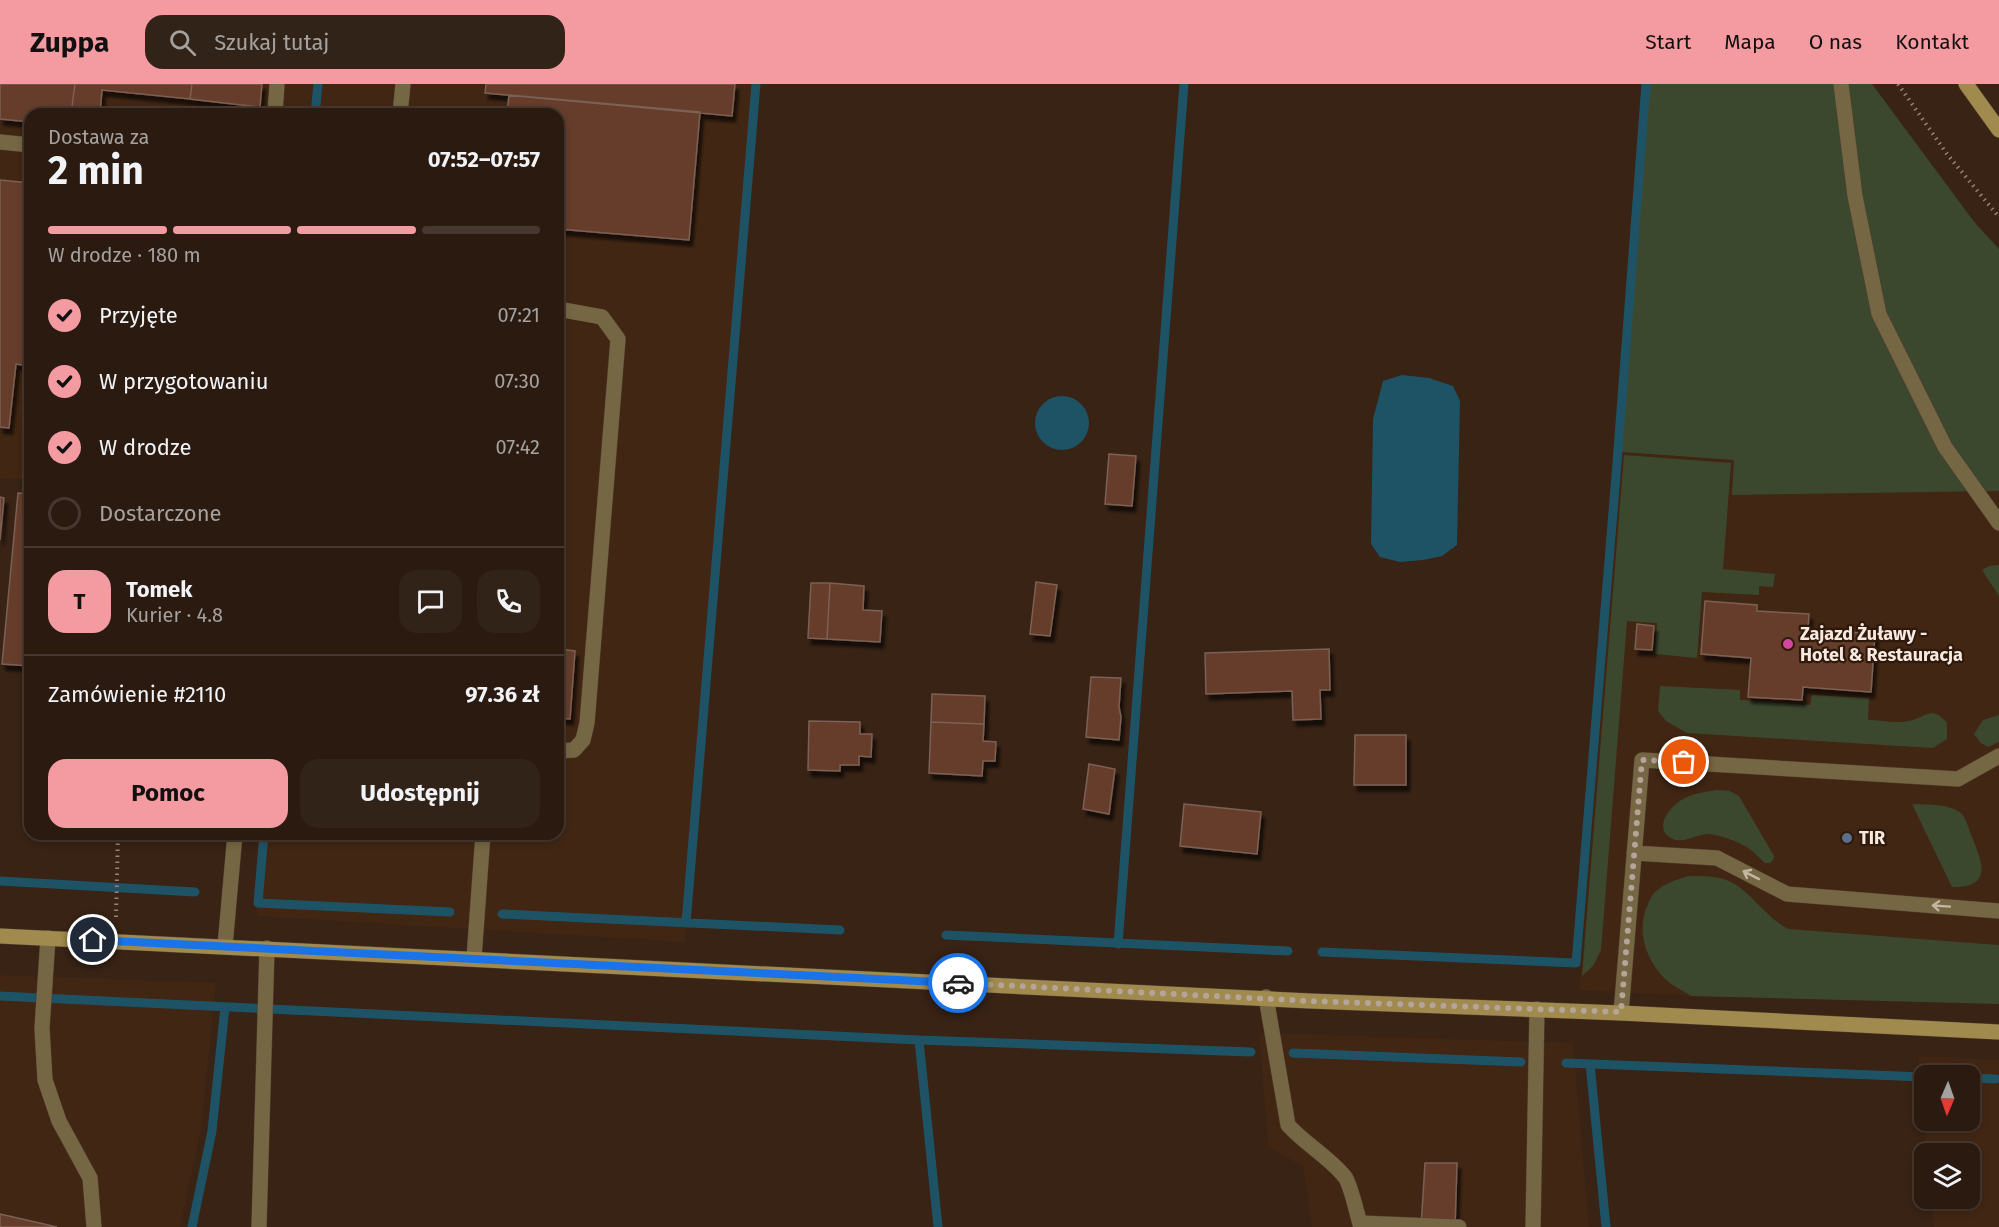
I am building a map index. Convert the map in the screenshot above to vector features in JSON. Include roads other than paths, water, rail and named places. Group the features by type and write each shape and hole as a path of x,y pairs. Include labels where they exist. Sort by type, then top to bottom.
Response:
{"main road":[{"path":"1966,84 1999,130"},
{"path":"0,936 1266,997 1310,1001 1621,1012 1999,1032"}],"lane":[{"path":"275,108 277,84"},
{"path":"401,108 403,84"},
{"path":"1841,84 1855,196 1879,314 1945,447 1999,523"},
{"path":"0,142 24,144"},
{"path":"564,310 602,317 618,339 587,723 583,740 574,750 564,751"},
{"path":"1621,1012 1642,760 1958,779 1999,756"},
{"path":"225,946 234,840"},
{"path":"474,958 483,840"},
{"path":"1634,853 1717,858 1788,894 1999,911"},
{"path":"48,938 42,1028 45,1080 59,1121 90,1178 94,1227"},
{"path":"259,1227 267,948"},
{"path":"1266,997 1288,1125 1346,1178 1360,1225 1459,1227"},
{"path":"1533,1227 1537,1009"}],"water":[{"path":"1402,375 1429,378 1453,386 1460,401 1457,545 1442,556 1400,562 1380,557 1371,544 1373,419 1383,381"},
{"path":"1057,396 1067,396 1077,400 1085,408 1089,423 1085,438 1077,446 1067,450 1057,450 1047,446 1039,438 1035,428 1035,418 1039,408 1047,400"}],"waterway":[{"path":"316,108 318,84"},
{"path":"686,923 756,84"},
{"path":"1118,944 1184,84"},
{"path":"1322,952 1576,963 1646,84"},
{"path":"263,840 258,903 450,912"},
{"path":"0,881 195,892"},
{"path":"502,914 840,930"},
{"path":"946,935 1288,951"},
{"path":"0,996 919,1040 938,1227"},
{"path":"192,1227 212,1131 225,1007"},
{"path":"919,1040 1251,1052"},
{"path":"1293,1053 1521,1062"},
{"path":"1566,1063 1914,1077"},
{"path":"1590,1064 1606,1227"},
{"path":"1980,1078 1996,1079"}],"place":[{"name":"Zajazd Żuławy - Hotel & Restauracja","path":"1788,644"},
{"name":"TIR","path":"1847,838"}]}
